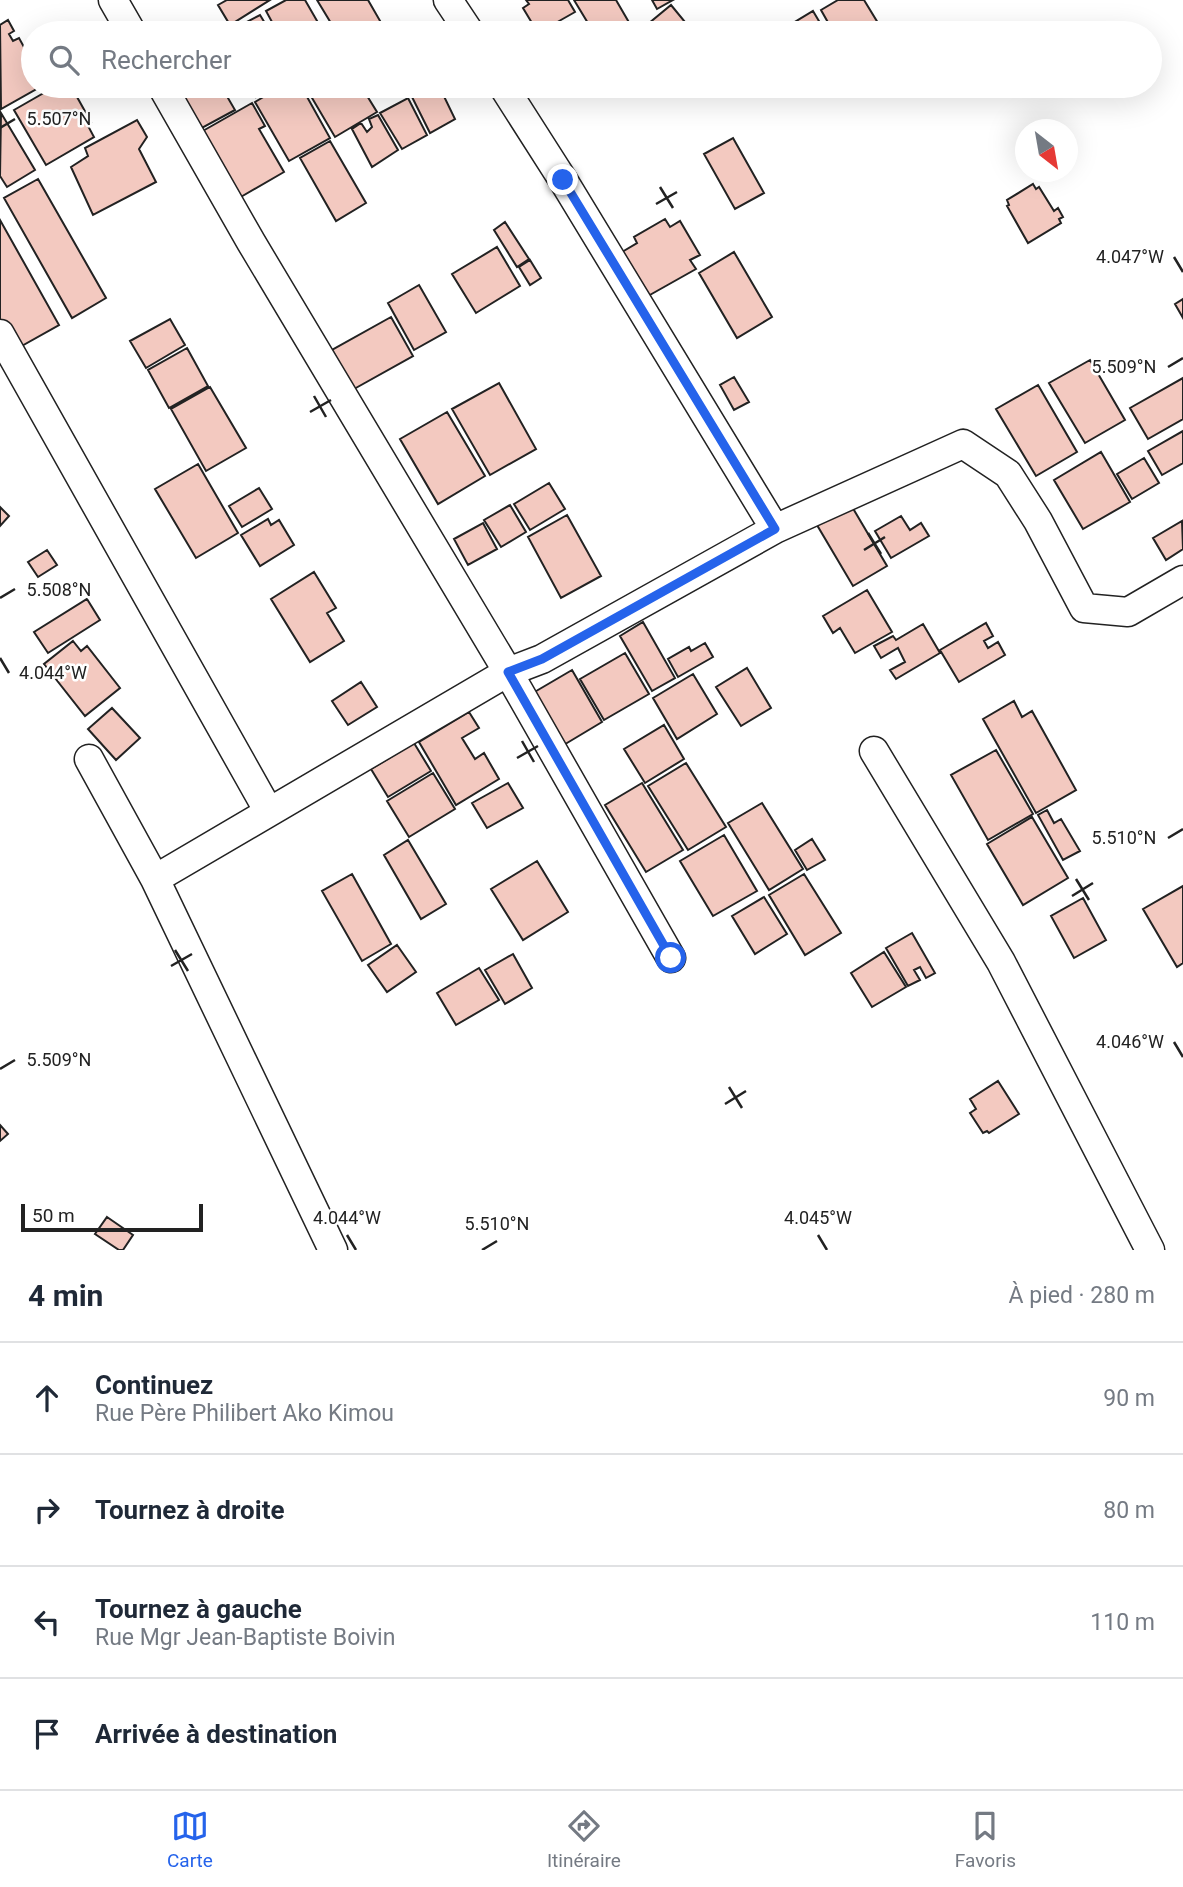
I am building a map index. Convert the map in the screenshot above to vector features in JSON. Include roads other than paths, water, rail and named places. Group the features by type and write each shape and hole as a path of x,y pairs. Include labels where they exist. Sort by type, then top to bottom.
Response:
{"street":[{"path":"113,0 125,21"},
{"path":"449,0 462,21"},
{"path":"169,98 251,242 508,672 671,958"},
{"path":"511,98 775,529"},
{"path":"0,334 269,812"},
{"path":"155,879 508,672 542,659 775,529 963,444 1008,474 1038,521 1084,608 1128,612 1183,580"},
{"path":"874,751 1001,962 1150,1250"},
{"path":"89,759 155,879 333,1250"}]}
